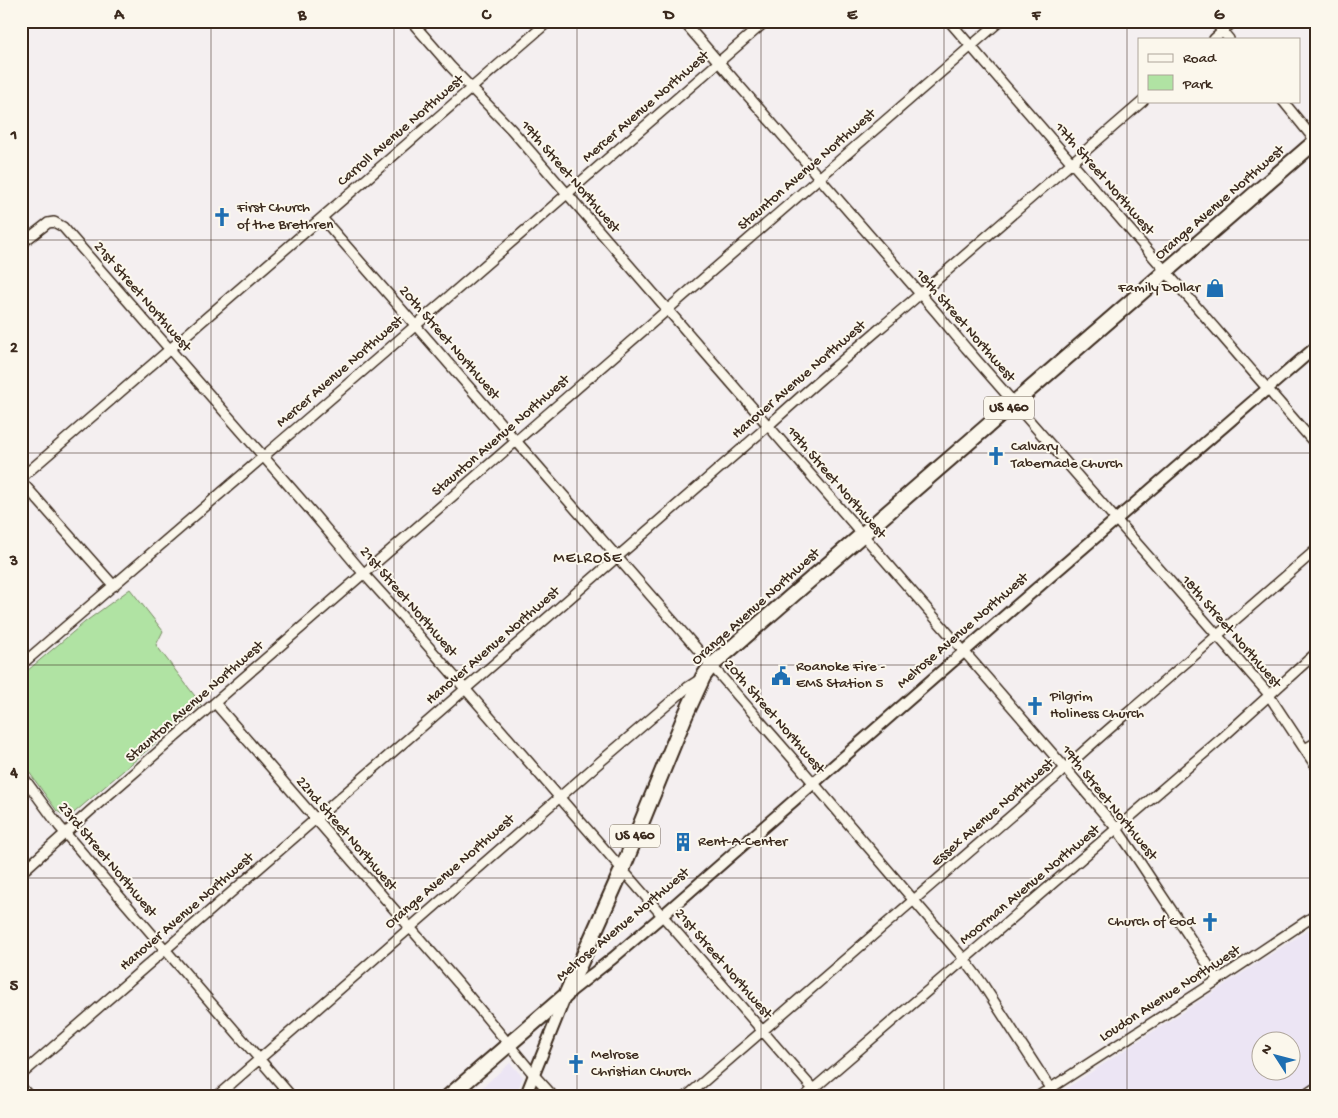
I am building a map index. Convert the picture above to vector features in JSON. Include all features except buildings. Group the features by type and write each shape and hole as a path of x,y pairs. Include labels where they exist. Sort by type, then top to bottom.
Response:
{"main road":[{"name":"Orange Avenue Northwest","path":"707,671 1316,141"},
{"name":"US 460","path":"566,994 622,870 685,716 707,671"},
{"name":"Melrose Avenue Northwest","path":"448,1097 566,994"}],"street":[{"name":"19th Street Northwest","path":"411,21 451,67 511,129 1117,829 1218,980"},
{"name":"Carroll Avenue Northwest","path":"21,480 549,21"},
{"name":"18th Street Northwest","path":"683,21 1217,635 1268,696 1317,768"},
{"name":"Mercer Avenue Northwest","path":"21,665 766,21"},
{"name":"17th Street Northwest","path":"949,21 1317,446"},
{"name":"Staunton Avenue Northwest","path":"21,873 1000,21"},
{"path":"1214,21 1228,38"},
{"path":"1215,38 1234,21"},
{"name":"Hanover Avenue Northwest","path":"21,1075 768,426 825,374 1141,102"},
{"path":"1284,102 1316,141"},
{"name":"20th Street Northwest","path":"322,218 617,557 707,671 814,783 964,959 982,983 1050,1088"},
{"name":"21st Street Northwest","path":"21,244 48,223 60,224 264,456 364,574 466,688 813,1089"},
{"name":"Melrose Avenue Northwest","path":"566,994 613,958 662,916 1317,346"},
{"path":"21,480 114,586"},
{"name":"Essex Avenue Northwest","path":"686,1097 1317,549"},
{"name":"Moorman Avenue Northwest","path":"804,1097 1222,738 1317,652"},
{"name":"Orange Avenue Northwest","path":"216,1097 707,671"},
{"name":"22nd Street Northwest","path":"215,703 554,1097"},
{"path":"1304,749 1317,742"},
{"name":"23rd Street Northwest","path":"21,774 65,833 292,1097"},
{"name":"Loudon Avenue Northwest","path":"1037,1097 1317,914"},
{"path":"525,1097 566,994"},
{"path":"21,1087 30,1097"},
{"path":"1302,1097 1317,1087"}],"shaded area":[{"path":"1317,924 1317,1097 1053,1097"},
{"path":"510,1063 523,1077 515,1097 471,1097"}],"green space":[{"path":"130,589 163,631 156,645 201,704 68,818 57,811 21,761 21,676 85,622"}],"place":[{"name":"First Church of the Brethren","path":"222,217"},
{"name":"Family Dollar","path":"1215,288"},
{"name":"Calvary Tabernacle Church","path":"996,456"},
{"name":"Roanoke Fire - EMS Station 5","path":"781,676"},
{"name":"Pilgrim Holiness Church","path":"1035,706"},
{"name":"Rent-A-Center","path":"683,842"},
{"name":"Church of God","path":"1210,922"},
{"name":"Melrose Christian Church","path":"576,1064"}],"district":[{"name":"MELROSE","path":"588,559"}]}
